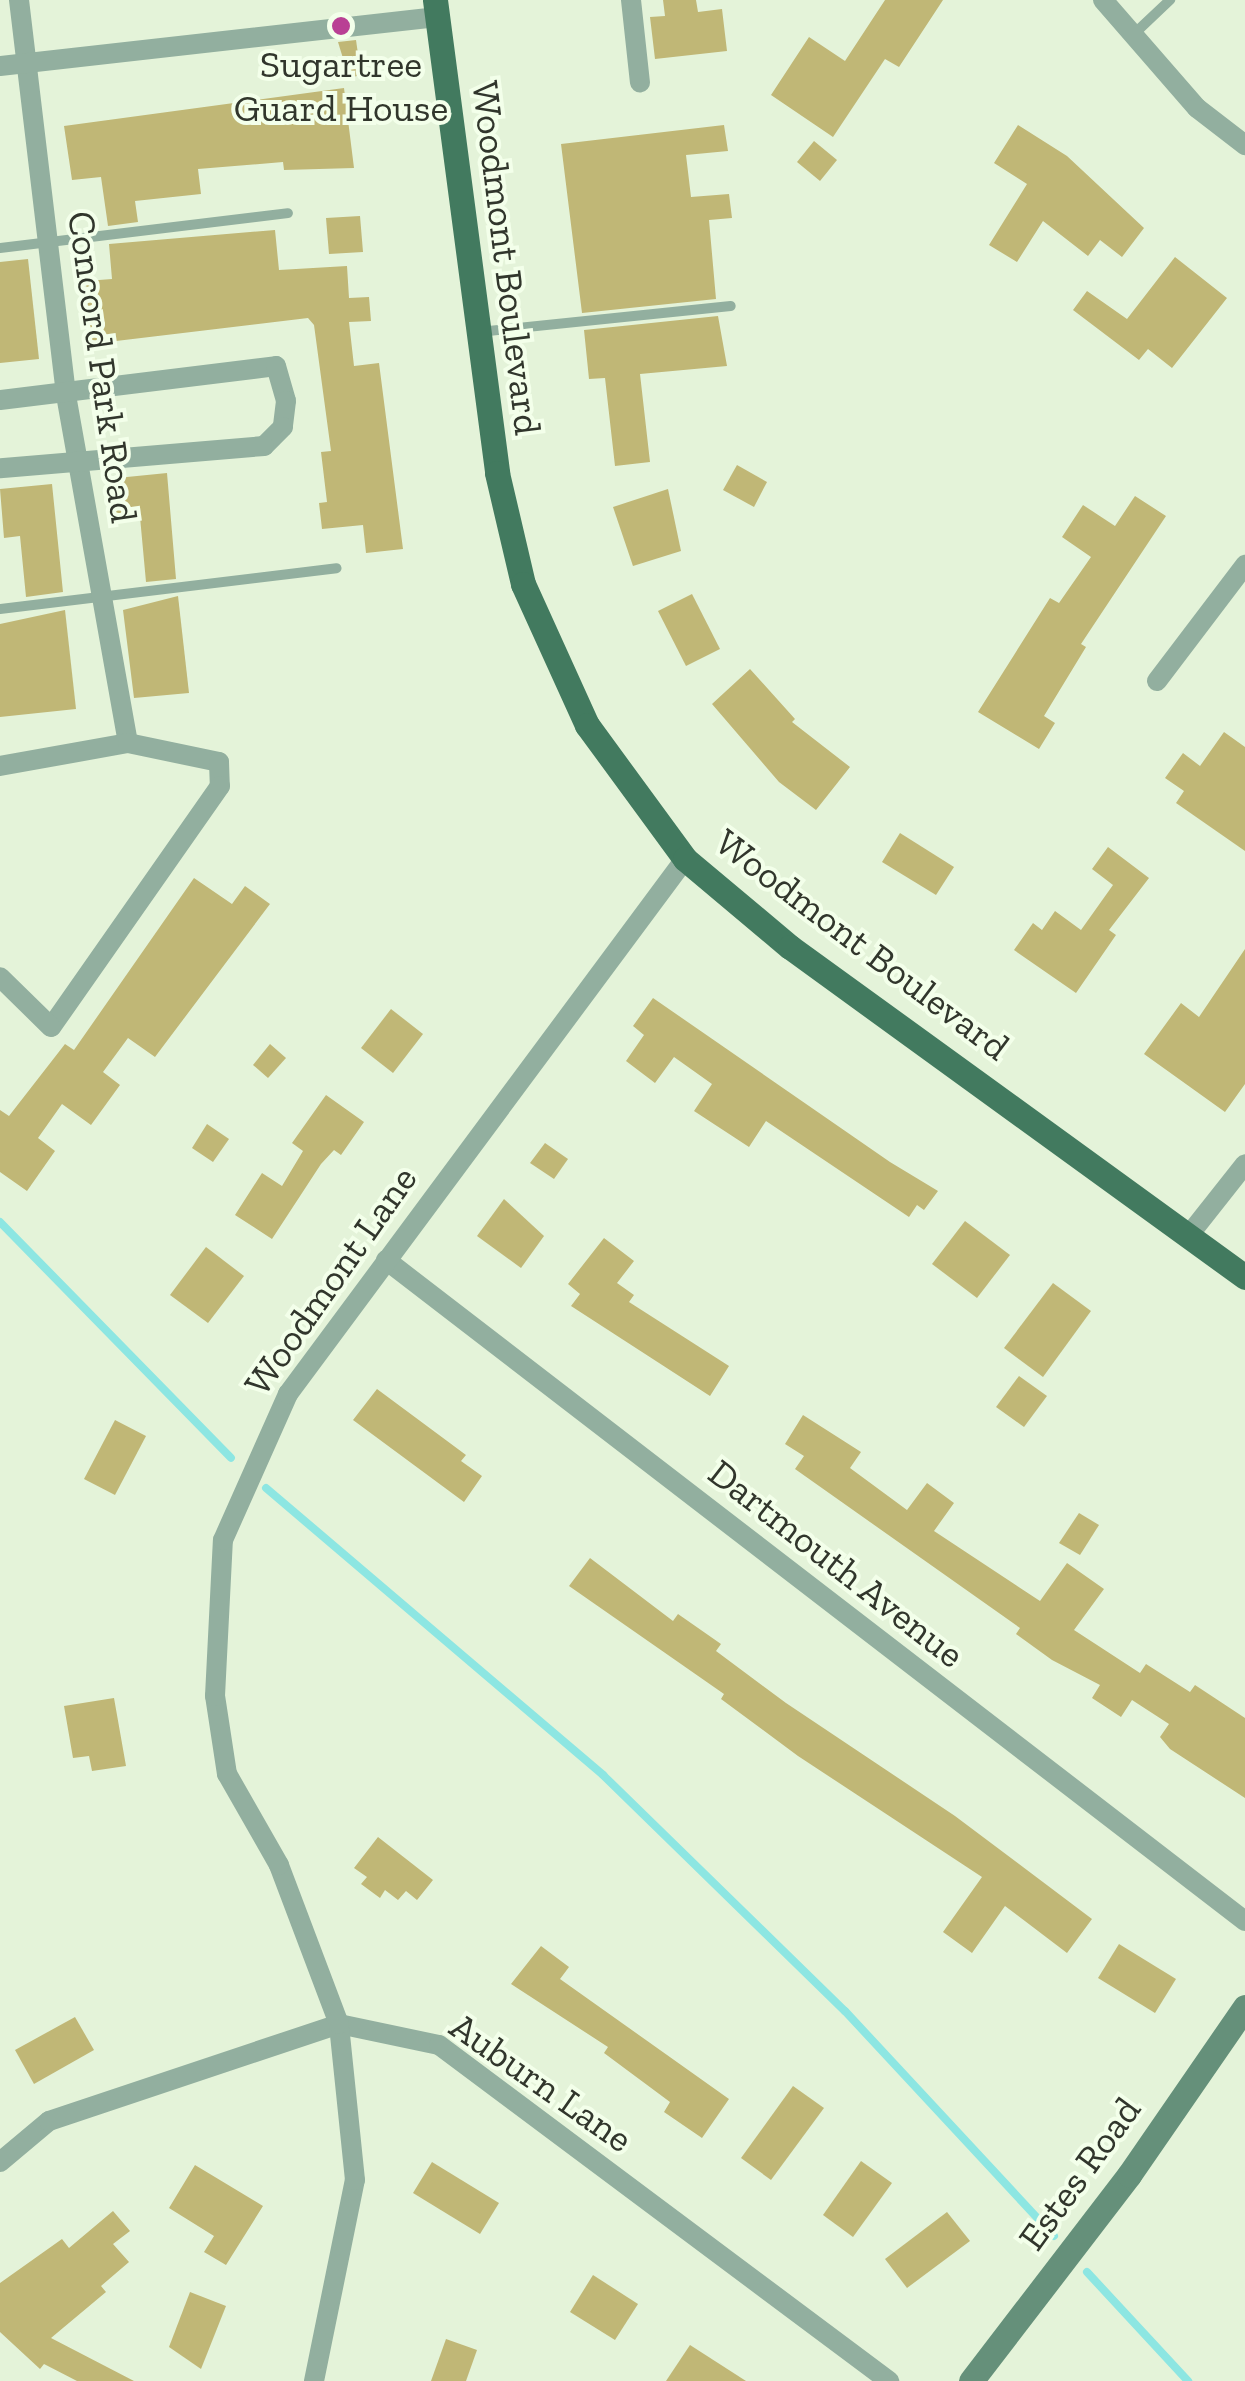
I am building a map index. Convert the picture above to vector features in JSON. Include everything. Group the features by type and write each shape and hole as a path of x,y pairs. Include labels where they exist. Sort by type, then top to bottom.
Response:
{"main road":[{"name":"Woodmont Boulevard","path":"436,8 496,473 524,584 547,646 586,725 684,859 790,946 1245,1276"},
{"name":"Estes Road","path":"971,2381 1129,2175 1245,2007"}],"street":[{"name":"Concord Park Road","path":"19,0 66,396 128,743"},
{"path":"631,0 640,82"},
{"path":"1103,0 1197,108 1245,144"},
{"path":"0,66 436,8"},
{"path":"0,400 66,396 276,366 286,402 283,427 264,446 0,468"},
{"path":"1157,681 1245,565"},
{"path":"0,766 128,743 219,762 220,786 50,1027 0,976"},
{"name":"Woodmont Lane","path":"314,2381 354,2180 339,2024 278,1865 228,1774 214,1696 222,1540 249,1471 288,1394 684,859"},
{"path":"1189,1235 1245,1164"},
{"name":"Dartmouth Avenue","path":"386,1260 1245,1922"},
{"path":"0,2162 49,2121 339,2024"},
{"name":"Auburn Lane","path":"339,2024 439,2045 888,2381"}],"lane":[{"path":"1133,35 1170,0"},
{"path":"0,248 288,213"},
{"path":"478,332 731,306"},
{"path":"0,608 337,568"}],"building":[{"path":"663,0 696,0 698,12 722,9 727,51 655,59 650,17 665,16"},
{"path":"885,0 943,0 899,67 885,59 833,137 771,95 809,37 845,61"},
{"path":"356,40 361,75 349,78 338,42"},
{"path":"344,88 354,168 284,170 283,162 198,169 201,194 135,201 138,222 108,226 101,177 72,180 64,126"},
{"path":"724,125 728,151 686,155 691,197 729,194 732,218 709,220 716,299 582,313 561,144"},
{"path":"1018,125 1067,156 1144,228 1122,257 1100,240 1088,256 1043,221 1017,262 989,245 1027,184 994,163"},
{"path":"814,141 837,160 820,181 797,162"},
{"path":"360,216 363,252 329,254 326,218"},
{"path":"275,230 279,270 347,266 349,298 369,297 371,321 349,322 354,366 379,363 403,549 366,553 363,525 322,529 319,503 327,502 321,452 331,451 314,325 308,318 91,344 86,281 112,279 109,244"},
{"path":"1175,257 1227,298 1172,368 1148,349 1139,360 1073,310 1087,291 1127,319"},
{"path":"28,259 39,359 0,363 0,262"},
{"path":"718,316 727,366 640,374 650,462 615,466 605,378 589,379 584,330"},
{"path":"737,465 767,482 754,507 723,490"},
{"path":"167,473 176,579 146,582 140,517 110,519 107,479"},
{"path":"52,484 63,592 26,597 20,536 4,538 0,489"},
{"path":"668,489 681,551 633,566 613,507"},
{"path":"1135,496 1166,516 1081,644 1086,647 1044,716 1055,723 1039,749 978,712 1050,598 1059,603 1091,557 1062,537 1083,505 1115,526"},
{"path":"692,594 720,649 686,666 658,611"},
{"path":"178,596 189,693 134,698 123,610"},
{"path":"65,610 76,709 0,717 0,624"},
{"path":"750,669 795,719 792,722 850,767 816,810 779,782 712,704"},
{"path":"1224,732 1245,747 1245,851 1176,803 1184,791 1165,778 1183,753 1200,766"},
{"path":"900,833 954,867 936,895 882,862"},
{"path":"1108,847 1149,878 1109,930 1116,935 1076,993 1014,950 1033,923 1042,930 1055,911 1081,930 1113,885 1092,869"},
{"path":"194,878 232,904 245,886 270,904 155,1057 128,1038 103,1072 120,1085 91,1125 62,1104 38,1138 55,1151 27,1191 0,1172 0,1110 9,1116 65,1044 74,1050"},
{"path":"1245,949 1245,1084 1225,1112 1144,1054 1181,1003 1199,1017"},
{"path":"653,998 938,1191 924,1210 917,1205 909,1217 766,1121 749,1147 694,1111 712,1084 674,1057 655,1083 626,1061 644,1035 633,1026"},
{"path":"391,1009 423,1034 393,1073 361,1048"},
{"path":"270,1044 286,1058 268,1078 253,1065"},
{"path":"326,1095 364,1122 341,1155 334,1150 321,1164 272,1239 235,1215 262,1173 282,1186 303,1151 292,1143"},
{"path":"207,1124 229,1139 213,1162 192,1148"},
{"path":"545,1143 568,1159 554,1179 530,1163"},
{"path":"504,1199 544,1236 521,1268 477,1236"},
{"path":"965,1221 1010,1255 977,1298 932,1264"},
{"path":"604,1238 634,1261 617,1283 634,1295 629,1302 729,1366 710,1396 571,1306 580,1294 568,1284"},
{"path":"206,1247 244,1276 208,1323 170,1295"},
{"path":"1053,1283 1091,1311 1043,1377 1004,1348"},
{"path":"1019,1376 1047,1396 1024,1427 996,1407"},
{"path":"377,1389 466,1455 461,1461 482,1476 464,1502 353,1420"},
{"path":"803,1415 861,1452 850,1468 907,1510 927,1483 954,1503 934,1531 1040,1601 1067,1563 1104,1589 1074,1630 1140,1673 1146,1664 1190,1692 1195,1685 1245,1718 1245,1798 1170,1749 1160,1737 1169,1724 1132,1700 1121,1717 1092,1698 1100,1685 1052,1660 1016,1634 1020,1628 795,1469 804,1456 785,1444"},
{"path":"115,1420 146,1436 115,1495 84,1479"},
{"path":"1079,1513 1099,1525 1080,1555 1059,1543"},
{"path":"590,1558 673,1621 678,1614 721,1644 716,1651 786,1703 955,1816 1092,1919 1067,1953 1005,1906 972,1953 943,1932 982,1877 798,1756 721,1699 724,1694 569,1586"},
{"path":"114,1698 126,1766 92,1771 89,1756 73,1758 64,1706"},
{"path":"378,1837 433,1880 417,1900 406,1891 398,1900 385,1890 380,1898 361,1884 367,1877 354,1868"},
{"path":"1119,1944 1176,1979 1155,2013 1098,1978"},
{"path":"541,1946 569,1967 560,1979 729,2099 702,2138 664,2112 670,2102 604,2053 608,2047 511,1984"},
{"path":"75,2017 94,2050 34,2084 15,2050"},
{"path":"793,2086 824,2108 771,2180 741,2158"},
{"path":"861,2161 892,2183 853,2237 823,2215"},
{"path":"432,2162 499,2203 480,2234 413,2193"},
{"path":"195,2165 263,2206 226,2265 204,2252 214,2236 169,2208"},
{"path":"113,2211 130,2231 113,2244 129,2262 101,2286 106,2292 51,2338 134,2381 77,2381 44,2364 40,2369 0,2332 0,2283 62,2239 69,2248"},
{"path":"947,2212 970,2241 907,2288 885,2259"},
{"path":"593,2275 638,2304 615,2340 570,2312"},
{"path":"190,2292 226,2306 201,2369 169,2347"},
{"path":"446,2339 477,2350 466,2381 431,2381"},
{"path":"690,2345 746,2381 666,2381"}],"waterway":[{"path":"0,1222 231,1458"},
{"path":"266,1488 603,1775 845,2011 1054,2236"},
{"path":"1087,2272 1188,2381"}],"place":[{"name":"Sugartree Guard House","path":"341,26"}]}
